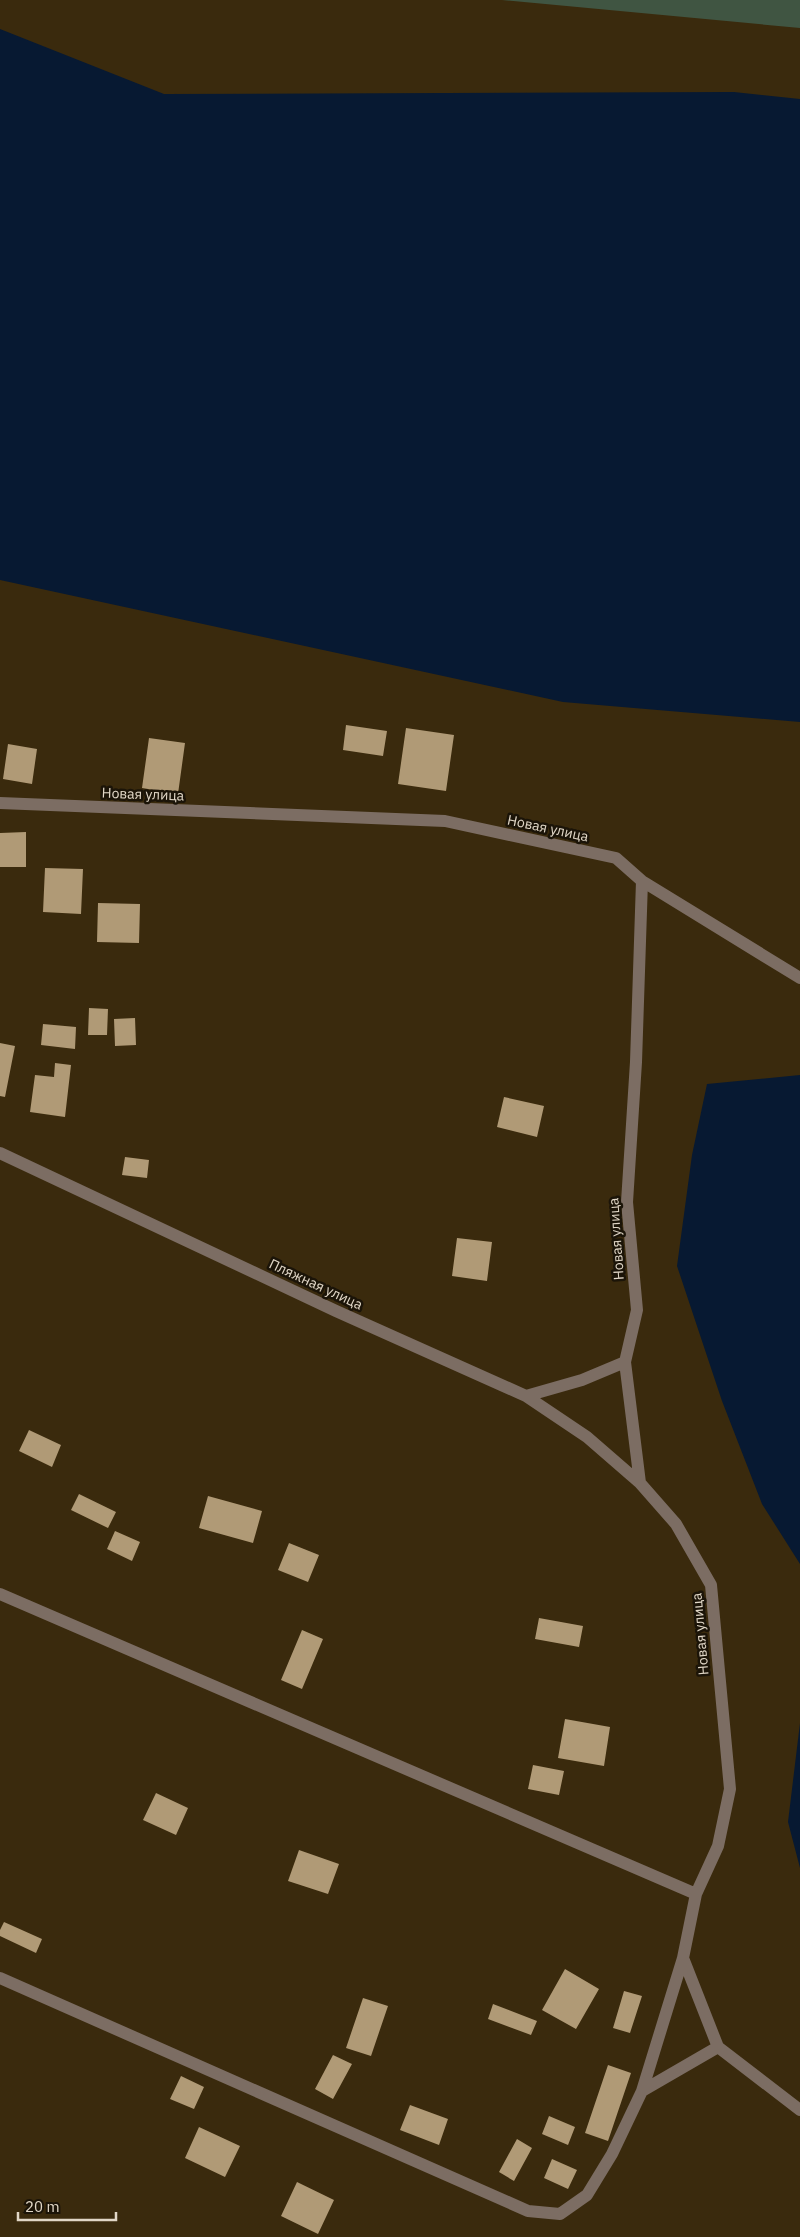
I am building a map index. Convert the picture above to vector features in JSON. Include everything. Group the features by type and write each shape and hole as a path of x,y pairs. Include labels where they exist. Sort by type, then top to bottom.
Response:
{"street":[{"name":"Новая улица","path":"0,803 445,821 616,858 642,881 636,1062 627,1202 637,1310 625,1362 640,1483 676,1524 711,1585 730,1789 718,1846 696,1894 683,1958 642,2091 612,2154 587,2195 560,2214 528,2211 0,1978"},
{"path":"642,881 800,978"},
{"name":"Пляжная улица","path":"0,1153 336,1311 526,1396 587,1436 640,1483"},
{"path":"526,1396 582,1380 625,1362"},
{"path":"0,1594 696,1894"},
{"path":"683,1958 718,2047 800,2110"},
{"path":"642,2091 718,2047"}],"green space":[{"path":"502,0 800,0 800,28"}],"water":[{"path":"0,29 164,94 734,92 800,99 800,722 563,702 0,580"},
{"path":"800,1075 800,1564 762,1504 722,1401 677,1266 692,1155 707,1084"},
{"path":"800,1723 800,1868 788,1822"}],"building":[{"path":"346,725 387,731 383,756 343,750"},
{"path":"406,728 454,735 446,791 398,784"},
{"path":"149,738 185,743 178,794 142,788"},
{"path":"8,744 37,749 32,784 3,779"},
{"path":"26,832 26,867 0,867 0,833"},
{"path":"45,868 83,869 81,914 43,912"},
{"path":"98,903 140,904 139,943 97,942"},
{"path":"89,1008 108,1009 107,1035 88,1035"},
{"path":"135,1018 136,1045 115,1046 114,1019"},
{"path":"43,1024 76,1027 75,1049 41,1045"},
{"path":"0,1043 15,1046 5,1097 0,1096"},
{"path":"55,1063 71,1065 65,1117 30,1112 35,1075 54,1077"},
{"path":"504,1097 544,1106 537,1137 497,1127"},
{"path":"125,1157 149,1160 147,1178 122,1175"},
{"path":"457,1238 492,1242 487,1281 452,1276"},
{"path":"29,1430 61,1445 52,1467 19,1451"},
{"path":"79,1494 116,1512 108,1528 71,1510"},
{"path":"208,1496 262,1511 253,1543 199,1528"},
{"path":"115,1531 140,1542 132,1561 107,1549"},
{"path":"289,1543 319,1555 308,1582 278,1570"},
{"path":"539,1618 583,1626 579,1647 535,1639"},
{"path":"302,1630 323,1639 302,1689 281,1680"},
{"path":"565,1719 610,1727 604,1766 558,1758"},
{"path":"533,1765 564,1771 559,1795 528,1789"},
{"path":"156,1793 188,1808 176,1835 143,1820"},
{"path":"299,1850 339,1864 328,1894 288,1881"},
{"path":"4,1922 42,1939 36,1953 0,1936 0,1930"},
{"path":"565,1969 599,1989 576,2029 542,2010"},
{"path":"624,1991 642,1996 630,2033 613,2028"},
{"path":"363,1998 388,2006 371,2056 346,2048"},
{"path":"493,2004 537,2021 531,2035 488,2019"},
{"path":"333,2055 352,2064 333,2099 315,2089"},
{"path":"608,2065 631,2073 608,2141 585,2133"},
{"path":"181,2076 204,2087 194,2109 170,2099"},
{"path":"410,2105 448,2119 439,2145 400,2130"},
{"path":"549,2116 575,2127 568,2145 542,2134"},
{"path":"199,2127 240,2146 225,2177 185,2158"},
{"path":"517,2139 532,2148 514,2181 499,2172"},
{"path":"552,2159 577,2170 568,2189 544,2178"},
{"path":"297,2182 334,2200 318,2234 281,2216"}]}
